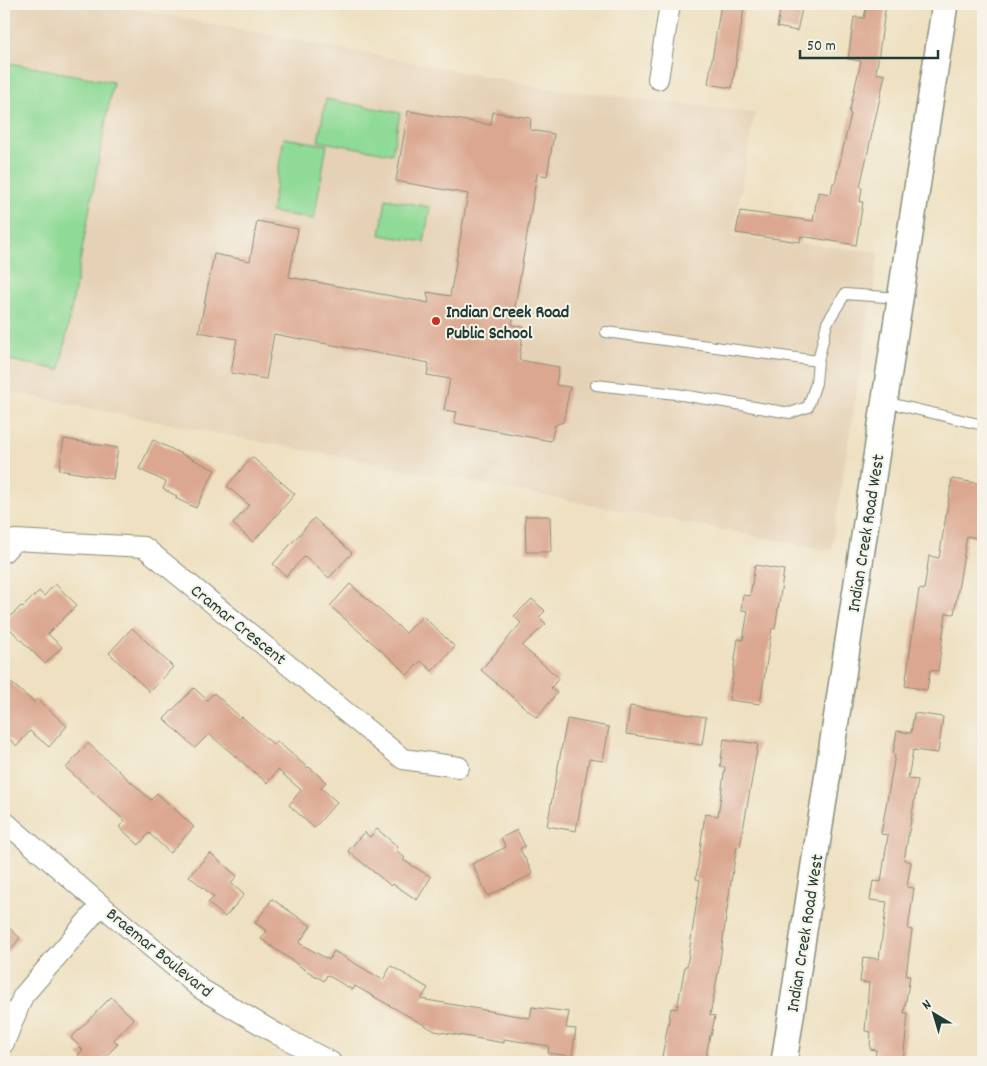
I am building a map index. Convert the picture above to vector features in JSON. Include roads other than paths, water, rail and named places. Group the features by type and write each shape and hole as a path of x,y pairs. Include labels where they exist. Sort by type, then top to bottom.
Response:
{"street":[{"path":"658,79 670,4"},
{"name":"Indian Creek Road West","path":"784,1062 945,4"},
{"name":"Cramar Crescent","path":"4,552 15,540 144,547 403,759 459,767"},
{"name":"Braemar Boulevard","path":"4,821 100,905 201,989 277,1034 331,1062"},
{"path":"4,1043 23,996 100,905"}],"lane":[{"path":"596,385 676,394 790,412 808,407 816,383 818,361 827,323 844,294 900,298"},
{"path":"606,332 818,361"},
{"path":"885,402 983,425"}],"place":[{"name":"Indian Creek Road Public School","path":"436,321"}]}
